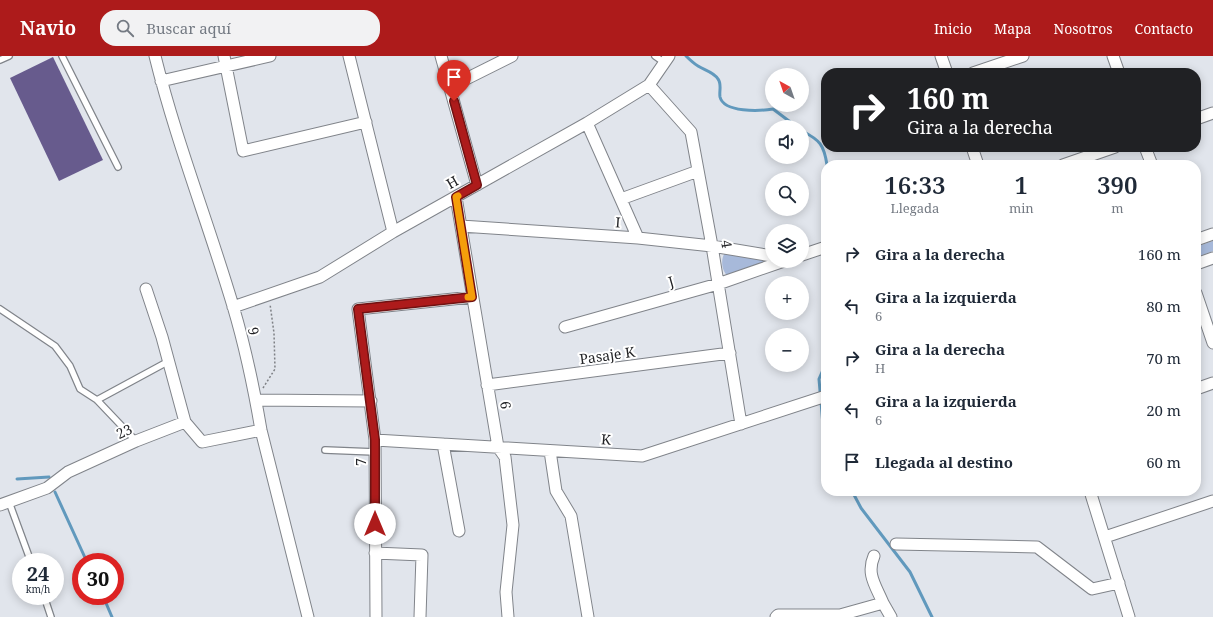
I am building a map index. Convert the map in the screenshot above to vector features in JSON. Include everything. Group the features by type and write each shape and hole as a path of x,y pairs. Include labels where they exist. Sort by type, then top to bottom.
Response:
{"street":[{"name":"9","path":"155,56 161,81 187,166 233,307 256,400 261,430 308,617"},
{"path":"161,81 225,61 270,56"},
{"path":"349,56 393,232"},
{"path":"441,56 477,185"},
{"path":"450,87 512,56"},
{"path":"941,56 945,68"},
{"path":"988,68 1023,56"},
{"path":"1113,56 1117,68"},
{"name":"H","path":"233,307 320,277 393,232 587,123 649,85 667,60"},
{"path":"225,61 243,151 366,122"},
{"name":"4","path":"649,85 692,132 742,424"},
{"path":"1201,117 1213,113"},
{"path":"587,123 638,238"},
{"path":"1077,160 1101,152"},
{"path":"621,199 698,171"},
{"name":"6","path":"456,197 498,447 505,457 513,525 506,592 508,617"},
{"name":"I","path":"461,226 638,238 712,246 765,255"},
{"path":"1201,238 1213,234"},
{"path":"809,252 821,248"},
{"path":"1201,262 1213,258"},
{"name":"J","path":"566,327 718,284 765,268"},
{"path":"146,289 169,361 185,422 202,442 261,430"},
{"name":"7","path":"376,617 375,440 358,309 472,297"},
{"path":"1201,308 1213,343"},
{"name":"Pasaje K","path":"487,386 730,353"},
{"path":"1201,387 1213,383"},
{"name":"K","path":"375,440 642,456 821,398"},
{"path":"256,400 371,401"},
{"name":"23","path":"4,503 47,488 68,472 185,422"},
{"path":"443,444 459,531"},
{"path":"550,451 556,491 571,516 588,617"},
{"path":"1092,496 1129,617"},
{"path":"1105,537 1213,501"},
{"path":"896,544 1037,547 1092,589 1119,582"},
{"path":"375,553 422,555 420,617"},
{"path":"874,556 870,565 871,575 883,603 891,617"},
{"path":"776,617 778,615 840,615 883,603"}],"lane":[{"path":"0,60 9,56"},
{"path":"62,56 118,167"},
{"path":"655,56 667,60"},
{"path":"0,309 55,346 70,366 80,389 97,400 136,442"},
{"path":"97,400 169,361"},
{"path":"325,450 375,452"},
{"path":"4,503 27,553"},
{"path":"47,605 51,617"}],"path":[{"path":"256,400 275,369 274,333 268,295"}],"shaded area":[{"path":"1213,241 1213,251 1201,256 1201,245"},
{"path":"725,253 765,260 765,261 728,276 724,272 722,265 723,256"}],"building":[{"path":"53,57 103,160 59,181 10,78"}],"waterway":[{"path":"686,56 696,65 716,77 720,83 720,97 728,106 743,110 773,109 788,120"},
{"path":"809,135 817,140 821,145"},
{"path":"824,152 826,160"},
{"path":"821,374 819,379 821,402"},
{"path":"17,479 49,477"},
{"path":"55,492 83,553"},
{"path":"855,496 861,508 910,572 932,617"},
{"path":"107,605 112,617"}],"slow traffic":[{"path":"458,196 456,197 472,297 468,297"}],"route":[{"path":"375,524 375,440 358,309 472,297 456,197 477,185 454,101"}]}
